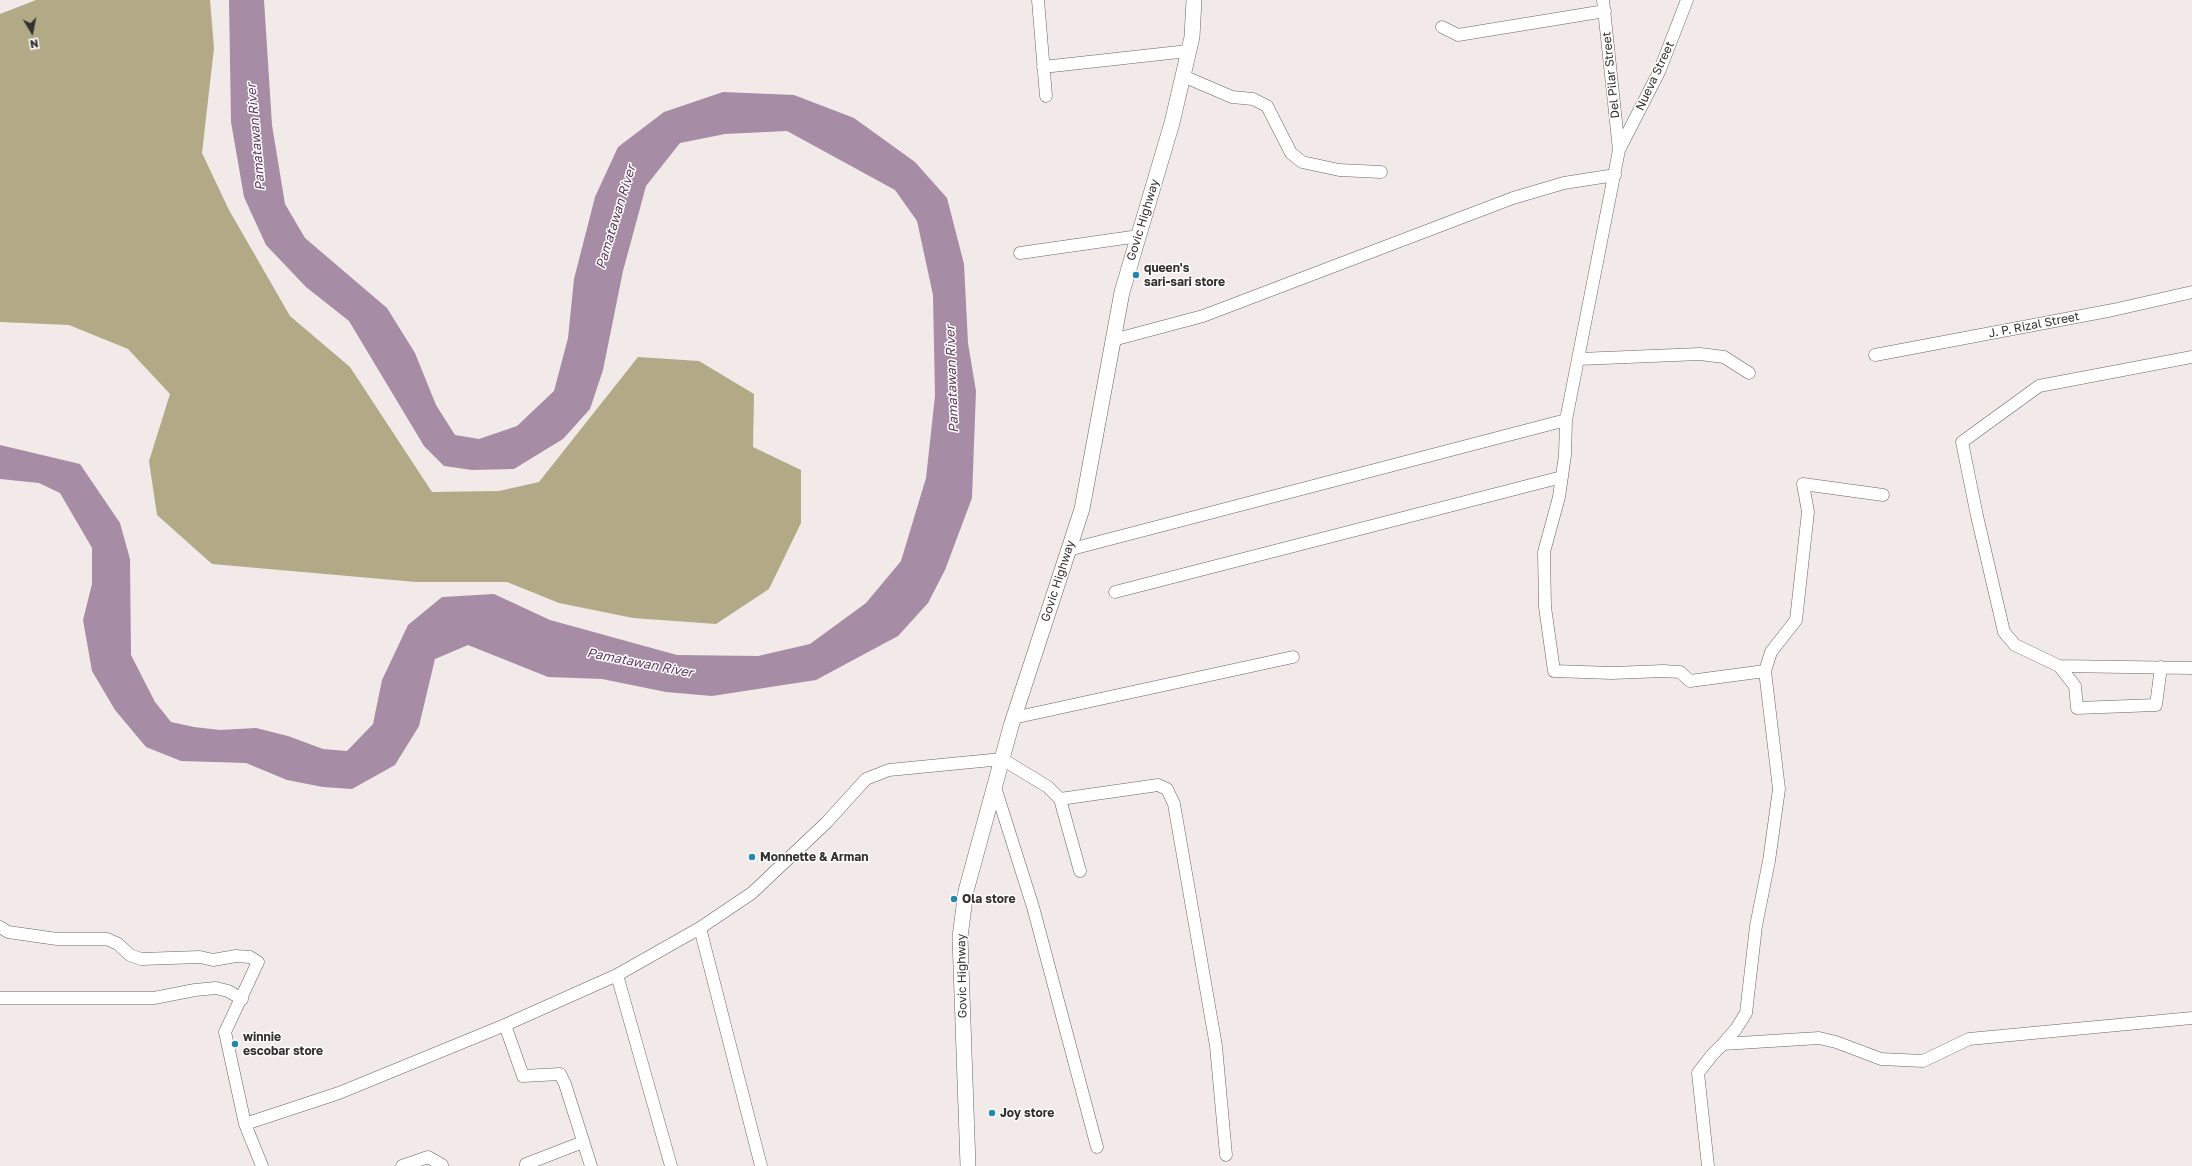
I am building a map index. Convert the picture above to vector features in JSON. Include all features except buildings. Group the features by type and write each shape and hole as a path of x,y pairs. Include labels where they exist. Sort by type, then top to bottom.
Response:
{"main road":[{"name":"Govic Highway","path":"968,1166 960,937 966,891 1013,718 1082,509 1122,292 1172,123 1192,37 1194,0"}],"street":[{"path":"1038,0 1046,96"},
{"name":"Nueva Street","path":"1619,150 1658,72 1687,0"},
{"path":"1442,27 1458,35 1604,5"},
{"name":"Del Pilar Street","path":"1604,5 1619,150"},
{"path":"1044,67 1188,51"},
{"path":"1183,76 1232,96 1253,99 1267,106 1290,153 1302,162 1339,170 1380,172"},
{"path":"1619,150 1566,420 1562,477 1544,552 1545,608 1554,671 1612,673 1663,671 1680,672 1690,681 1765,671"},
{"path":"1113,340 1203,316 1513,198 1564,184 1615,174"},
{"path":"1020,253 1139,236"},
{"name":"J. P. Rizal Street","path":"1875,355 2113,310 2192,292"},
{"path":"1579,359 1700,354 1724,356 1749,373"},
{"path":"2192,357 2039,386 1962,442 1977,516 2004,632 2015,645 2059,666 2192,668"},
{"path":"1068,550 1566,420"},
{"path":"1115,592 1562,477"},
{"path":"1708,1166 1698,1073 1736,1029 1746,1013 1756,926 1769,861 1779,789 1765,671 1771,652 1796,620 1808,512 1803,484 1882,495"},
{"path":"1013,718 1293,657"},
{"path":"2059,666 2075,686 2077,708 2156,705 2161,667"},
{"path":"245,1124 339,1093 505,1025 617,975 700,928 752,893 827,822 866,779 889,770 1002,759 1048,787 1060,799 1080,871"},
{"path":"994,784 1033,907 1097,1147"},
{"path":"1060,799 1158,785 1167,789 1174,804 1216,1046 1226,1155"},
{"path":"0,927 8,932 58,939 107,939 118,944 130,955 141,959 200,957 213,960 236,956 250,957 258,962 242,999 232,1014 225,1032 245,1124 262,1166"},
{"path":"700,928 761,1166"},
{"path":"617,975 671,1166"},
{"path":"0,998 154,998 195,990 216,988 228,991 242,999"},
{"path":"1723,1044 1819,1038 1848,1046 1881,1060 1923,1061 1969,1039 2192,1018"},
{"path":"505,1025 523,1076 560,1074 565,1084 591,1166"},
{"path":"526,1166 526,1164 583,1142"},
{"path":"402,1166 428,1157 442,1165"}],"shaded area":[{"path":"36,0 210,0 214,48 202,153 229,210 290,316 350,367 432,492 499,491 539,482 638,357 699,361 754,394 753,447 801,470 801,523 769,589 716,624 633,618 559,603 507,582 416,582 212,564 157,515 149,461 170,394 128,349 69,325 0,322 0,14"}],"water":[{"name":"Pamatawan River","path":"229,0 264,0 272,125 285,204 305,238 387,308 415,353 436,405 455,435 479,439 517,426 554,391 568,338 574,279 595,197 618,147 664,112 723,92 794,95 854,118 915,162 947,198 964,264 968,343 976,391 972,498 945,570 928,603 898,636 816,680 712,696 666,692 602,679 548,677 468,645 435,659 419,726 395,765 352,789 323,787 287,780 246,763 181,761 146,747 115,710 92,671 83,620 92,584 92,548 60,493 39,483 0,479 0,445 80,464 120,523 130,559 131,655 155,702 171,722 194,727 220,730 256,728 288,736 323,749 347,751 373,724 382,680 408,625 442,597 494,594 550,620 677,655 758,656 810,644 866,603 901,561 926,478 935,396 933,295 917,221 895,190 787,131 725,134 680,143 646,186 623,271 603,370 590,409 563,439 514,469 472,470 444,466 424,446 349,321 306,287 266,245 244,197 231,122"}],"place":[{"name":"queen's sari-sari store","path":"1136,275"},
{"name":"Monnette & Arman","path":"752,857"},
{"name":"Ola store","path":"954,899"},
{"name":"winnie escobar store","path":"235,1044"},
{"name":"Joy store","path":"992,1113"}]}
